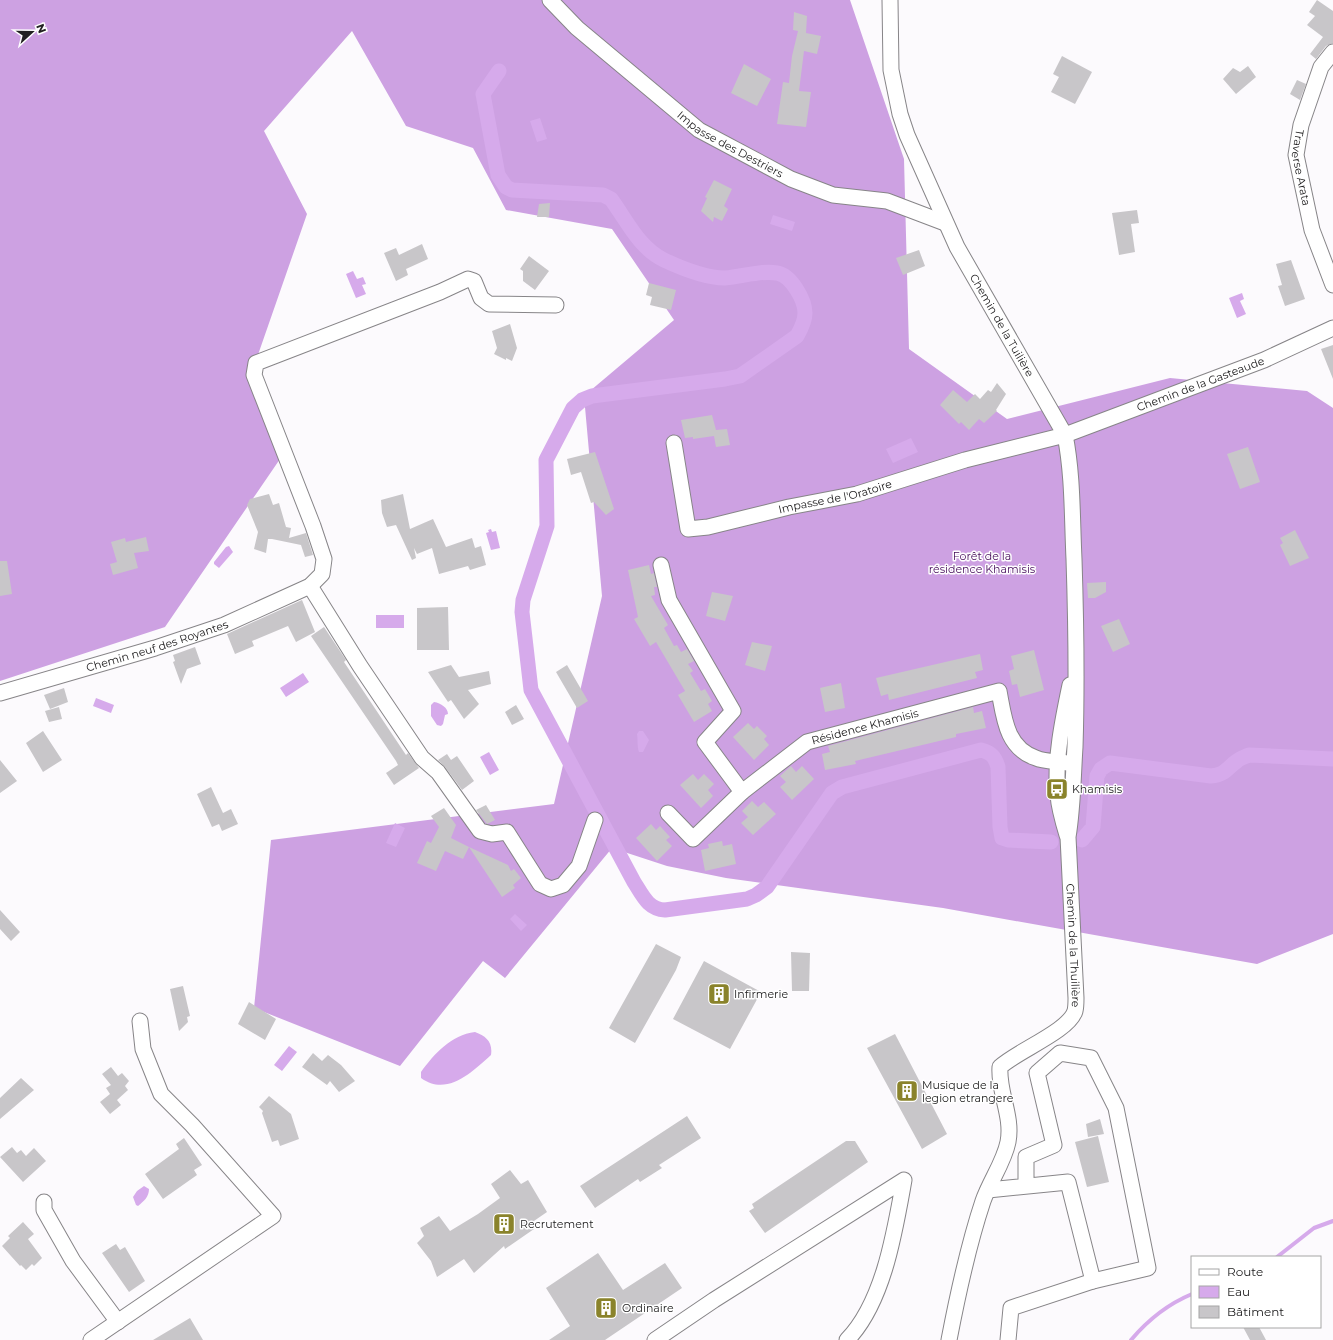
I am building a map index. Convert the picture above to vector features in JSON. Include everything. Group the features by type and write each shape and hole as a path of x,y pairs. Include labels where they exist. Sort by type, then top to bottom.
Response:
{"street":[{"name":"Impasse des Destriers","path":"550,0 577,28 699,130 791,180 833,195 887,201 945,223"},
{"name":"Chemin de la Tuilière","path":"890,0 891,70 900,114 907,135 945,223 1065,435 1069,453 1076,606 1076,659"},
{"name":"Traverse Arata","path":"1333,52 1321,67 1301,125 1296,155 1312,230 1333,285"},
{"path":"556,305 488,304 481,298 474,281 468,279 440,292 256,363 254,375 313,526 324,559 322,574 310,586 360,666 422,758 438,772 480,831 492,834 507,832 540,884 551,889 564,885 579,866 595,820"},
{"name":"Chemin de la Gasteaude","path":"1065,435 1264,360 1333,328"},
{"name":"Impasse de l'Oratoire","path":"674,443 688,529 708,527 789,507 857,494 965,460 1065,435"},
{"path":"661,565 669,600 733,711 705,742 742,792 693,839 668,813"},
{"name":"Chemin neuf des Royantes","path":"0,692 155,648 224,625 310,586"},
{"name":"Chemin de la Thuilière","path":"949,1340 960,1278 988,1190 1008,1143 1010,1128 999,1078 1000,1067 1010,1058 1060,1028 1069,1021 1075,1011 1076,998 1069,898 1068,838 1072,803 1067,760 1064,710 1076,659"},
{"name":"Résidence Khamisis","path":"742,792 807,742 998,691 1008,735 1018,747 1036,758 1067,760"},
{"name":"Chemin de la Thuilière","path":"1067,760 1057,794 1060,813 1068,838"},
{"path":"91,1340 273,1216 192,1125 161,1094 143,1049 140,1021"},
{"path":"1008,1340 1011,1308 1093,1281 1148,1268 1116,1108 1091,1058 1060,1054 1037,1073 1054,1145 1026,1157 1026,1186"},
{"path":"655,1340 714,1300 904,1180 894,1234 874,1298 854,1333 847,1340"},
{"path":"988,1190 1068,1182 1093,1281"},
{"path":"44,1202 44,1210 73,1261 118,1322"}],"green space":[{"name":"Forêt de la résidence Khamisis","path":"0,0 850,0 904,159 909,349 1007,419 1170,378 1307,391 1333,408 1333,934 1257,964 943,908 726,878 667,866 612,848 505,978 483,961 400,1066 254,1008 271,840 554,804 602,596 584,396 674,320 612,229 506,210 473,148 406,126 352,31 264,131 307,214 252,372 280,459 165,627 0,681"}],"water":[{"path":"540,118 547,139 537,142 530,121"},
{"path":"773,215 795,222 792,231 770,224"},
{"path":"353,271 357,279 363,277 366,284 362,285 366,294 356,298 346,274"},
{"path":"1242,293 1244,299 1240,301 1246,314 1237,318 1229,298"},
{"path":"911,438 918,452 893,463 886,449"},
{"path":"491,529 492,532 496,531 500,548 491,550 486,533"},
{"path":"229,546 233,552 219,568 214,564 214,562 226,547"},
{"path":"376,615 404,615 404,628 376,628"},
{"path":"303,673 309,682 286,697 280,688"},
{"path":"96,698 114,705 111,713 93,706"},
{"path":"434,702 444,706 448,712 448,714 445,715 441,726 437,725 431,716 431,705"},
{"path":"639,731 643,731 649,740 643,752 639,752 638,750 637,734"},
{"path":"489,752 499,770 490,775 480,757"},
{"path":"395,823 405,828 396,847 386,843"},
{"path":"515,914 527,925 521,931 510,919"},
{"path":"475,1032 488,1040 491,1046 491,1055 476,1068 459,1080 450,1084 440,1085 431,1083 421,1078 421,1072 437,1052 444,1046 458,1037"},
{"path":"289,1046 297,1052 282,1071 274,1065"},
{"path":"144,1186 149,1189 148,1194 144,1201 138,1206 136,1205 133,1197 137,1191"}],"building":[{"path":"1317,0 1333,11 1333,43 1326,46 1316,59 1310,54 1323,37 1307,25 1315,16 1309,12"},
{"path":"794,12 807,16 806,33 821,36 817,54 804,51 799,91 811,92 806,127 777,124 783,82 789,83 792,56 798,31 793,30"},
{"path":"1062,56 1092,72 1075,104 1051,92 1059,77 1053,74"},
{"path":"744,64 771,79 757,106 731,93"},
{"path":"1248,66 1256,77 1236,94 1223,79 1233,68 1240,72"},
{"path":"1297,80 1306,84 1300,100 1290,94"},
{"path":"714,180 732,189 724,206 728,209 722,221 714,217 713,222 701,211 707,198 705,197"},
{"path":"550,203 549,217 537,217 539,204"},
{"path":"1137,210 1139,223 1131,224 1135,252 1119,255 1112,213"},
{"path":"422,244 428,259 406,269 408,275 396,281 384,253 396,248 399,255"},
{"path":"919,250 925,266 903,275 896,258"},
{"path":"529,256 549,271 535,290 523,281 523,271 520,269"},
{"path":"1291,260 1305,299 1285,306 1278,286 1282,285 1276,264"},
{"path":"649,283 676,290 671,310 650,305 652,297 646,295"},
{"path":"510,324 517,348 512,361 506,358 506,360 494,354 497,348 492,331"},
{"path":"1333,345 1333,379 1321,349"},
{"path":"997,383 1006,394 996,410 997,411 984,423 979,419 969,430 961,422 959,424 940,405 953,390 967,402 975,394 980,399 988,390 991,392"},
{"path":"712,415 716,430 727,429 730,445 716,447 714,436 693,439 693,437 685,438 681,420"},
{"path":"1248,447 1260,482 1240,489 1227,454"},
{"path":"595,452 614,509 606,515 594,502 591,503 581,472 571,475 567,459"},
{"path":"269,494 273,505 279,503 286,527 291,528 289,538 306,533 313,555 305,557 301,545 272,539 268,539 266,553 254,549 258,532 247,505 250,499"},
{"path":"403,494 410,529 433,519 446,547 472,538 475,548 481,546 486,565 470,570 468,566 439,574 432,548 417,554 414,548 416,558 412,560 396,525 387,527 382,513 381,500"},
{"path":"1295,530 1309,558 1290,566 1280,545 1283,543 1280,538"},
{"path":"146,537 149,551 134,553 138,568 113,575 110,564 117,562 111,542 125,538 126,542"},
{"path":"0,561 7,561 12,594 0,596"},
{"path":"649,565 651,574 654,573 657,587 654,587 655,595 651,596 668,625 664,628 674,646 677,645 681,652 687,649 694,661 688,664 693,671 690,673 701,691 705,689 712,701 708,704 712,711 694,722 678,695 685,691 656,642 650,646 634,619 638,617 628,570"},
{"path":"1106,582 1106,592 1095,598 1088,598 1087,583"},
{"path":"712,592 733,596 725,621 706,616"},
{"path":"302,600 315,632 296,642 288,626 252,641 254,646 235,654 227,634"},
{"path":"448,607 449,650 417,650 417,608"},
{"path":"1119,619 1130,644 1113,652 1101,626"},
{"path":"324,627 346,660 344,662 406,755 408,753 419,768 394,785 386,773 398,765 396,761 311,636"},
{"path":"752,642 772,646 765,671 745,665"},
{"path":"195,647 201,664 187,669 181,684 173,662 175,661 173,655"},
{"path":"1034,650 1044,690 1020,697 1017,684 1012,685 1009,671 1014,669 1011,656"},
{"path":"980,654 983,670 975,672 977,678 889,700 888,694 881,696 876,678"},
{"path":"451,665 459,677 489,671 491,684 468,690 479,704 464,719 451,700 448,702 428,672"},
{"path":"567,665 588,701 577,708 556,672"},
{"path":"841,683 845,708 825,712 820,688"},
{"path":"64,688 68,702 50,709 44,695"},
{"path":"516,705 524,719 512,725 505,712"},
{"path":"59,707 62,719 49,722 45,711"},
{"path":"973,707 974,713 982,711 986,728 956,734 956,737 855,761 856,764 825,770 822,754 830,752 828,746"},
{"path":"748,723 754,729 757,726 767,736 764,739 769,745 754,760 733,737"},
{"path":"43,731 62,760 43,772 26,743"},
{"path":"447,754 451,760 457,756 474,781 462,790 438,760"},
{"path":"0,760 17,781 0,793"},
{"path":"791,766 796,772 802,766 814,779 792,800 780,787 786,782 780,776"},
{"path":"693,774 698,780 704,774 714,784 708,790 713,796 701,808 680,785"},
{"path":"211,787 223,813 231,809 238,824 222,831 219,824 212,827 197,794"},
{"path":"752,801 758,807 764,802 776,814 753,835 741,823 748,817 742,811"},
{"path":"486,805 495,820 487,824 476,810"},
{"path":"444,808 456,825 451,838 469,847 463,859 445,851 436,871 417,863 427,841 431,843 439,827 431,816"},
{"path":"651,824 656,830 660,826 670,837 666,840 672,846 657,861 636,838"},
{"path":"722,841 723,846 732,844 736,864 705,871 701,850 709,848 708,844"},
{"path":"469,847 508,865 511,871 514,869 521,878 513,885 515,888 502,897"},
{"path":"0,910 20,932 11,941 0,929"},
{"path":"656,944 681,957 676,970 635,1043 609,1028"},
{"path":"791,952 810,953 809,991 792,991"},
{"path":"704,961 761,992 730,1049 673,1019"},
{"path":"183,986 190,1016 187,1017 188,1022 179,1031 170,989"},
{"path":"249,1002 276,1019 265,1040 238,1024"},
{"name":"Musique de la legion etrangere","path":"895,1034 947,1134 922,1149 867,1048"},
{"path":"313,1053 322,1061 328,1055 341,1065 355,1081 339,1092 330,1081 327,1085 302,1067"},
{"path":"111,1067 118,1076 122,1073 129,1081 125,1086 128,1090 117,1100 121,1105 110,1114 100,1102 110,1094 106,1088 111,1085 102,1074"},
{"path":"21,1078 34,1090 0,1119 0,1098"},
{"path":"269,1096 291,1114 299,1139 280,1146 278,1140 272,1142 262,1113 263,1111 259,1107"},
{"path":"687,1116 701,1138 659,1165 662,1168 640,1182 638,1179 595,1208 580,1186"},
{"path":"1100,1119 1104,1134 1088,1137 1086,1124"},
{"path":"1098,1136 1109,1182 1087,1187 1075,1142"},
{"path":"184,1138 202,1165 194,1170 197,1175 163,1199 145,1174 179,1149 176,1144"},
{"path":"846,1141 855,1141 868,1162 765,1233 749,1211 754,1208 752,1204"},
{"path":"12,1147 17,1153 21,1150 26,1156 34,1148 46,1161 23,1182 0,1157"},
{"name":"Recrutement","path":"510,1170 521,1184 528,1180 547,1212 531,1223 534,1229 505,1249 504,1246 474,1273 464,1259 437,1277 431,1261 417,1243 424,1236 420,1228 439,1216 450,1231 478,1214 500,1198 491,1184"},
{"path":"23,1222 34,1234 28,1239 42,1258 34,1266 32,1264 26,1270 21,1265 20,1266 2,1246 10,1238 8,1236"},
{"path":"116,1244 120,1250 125,1247 145,1281 129,1292 102,1253"},
{"name":"Ordinaire","path":"598,1253 623,1290 665,1263 682,1288 605,1340 549,1340 570,1326 546,1288"},
{"path":"190,1318 203,1340 153,1340"},
{"path":"1244,1328 1260,1328 1266,1340 1250,1340"}],"waterway":[{"path":"499,71 483,94 498,175 506,187 512,190 603,195 611,199 640,241 655,255 694,272 718,278 764,272 777,273 787,278 792,283 800,295 805,313 797,336 740,376 592,396 582,400 573,408 546,460 547,526 523,600 522,612 531,690 643,897 654,907 665,910 747,899 756,895 767,887 832,793 842,787 981,750 992,756 998,767 1000,827 1002,838 1008,840 1051,842"},
{"path":"1082,840 1093,827 1097,776 1101,769 1110,763 1211,776 1223,773 1238,760 1249,755 1333,759"},
{"path":"1278,1256 1314,1228 1333,1221"},
{"path":"1131,1340 1158,1314 1191,1294"}],"place":[{"name":"Khamisis","path":"1057,789"},
{"name":"Infirmerie","path":"719,994"},
{"name":"Musique de la legion etrangere","path":"907,1091"},
{"name":"Recrutement","path":"504,1224"},
{"name":"Ordinaire","path":"606,1308"}]}
